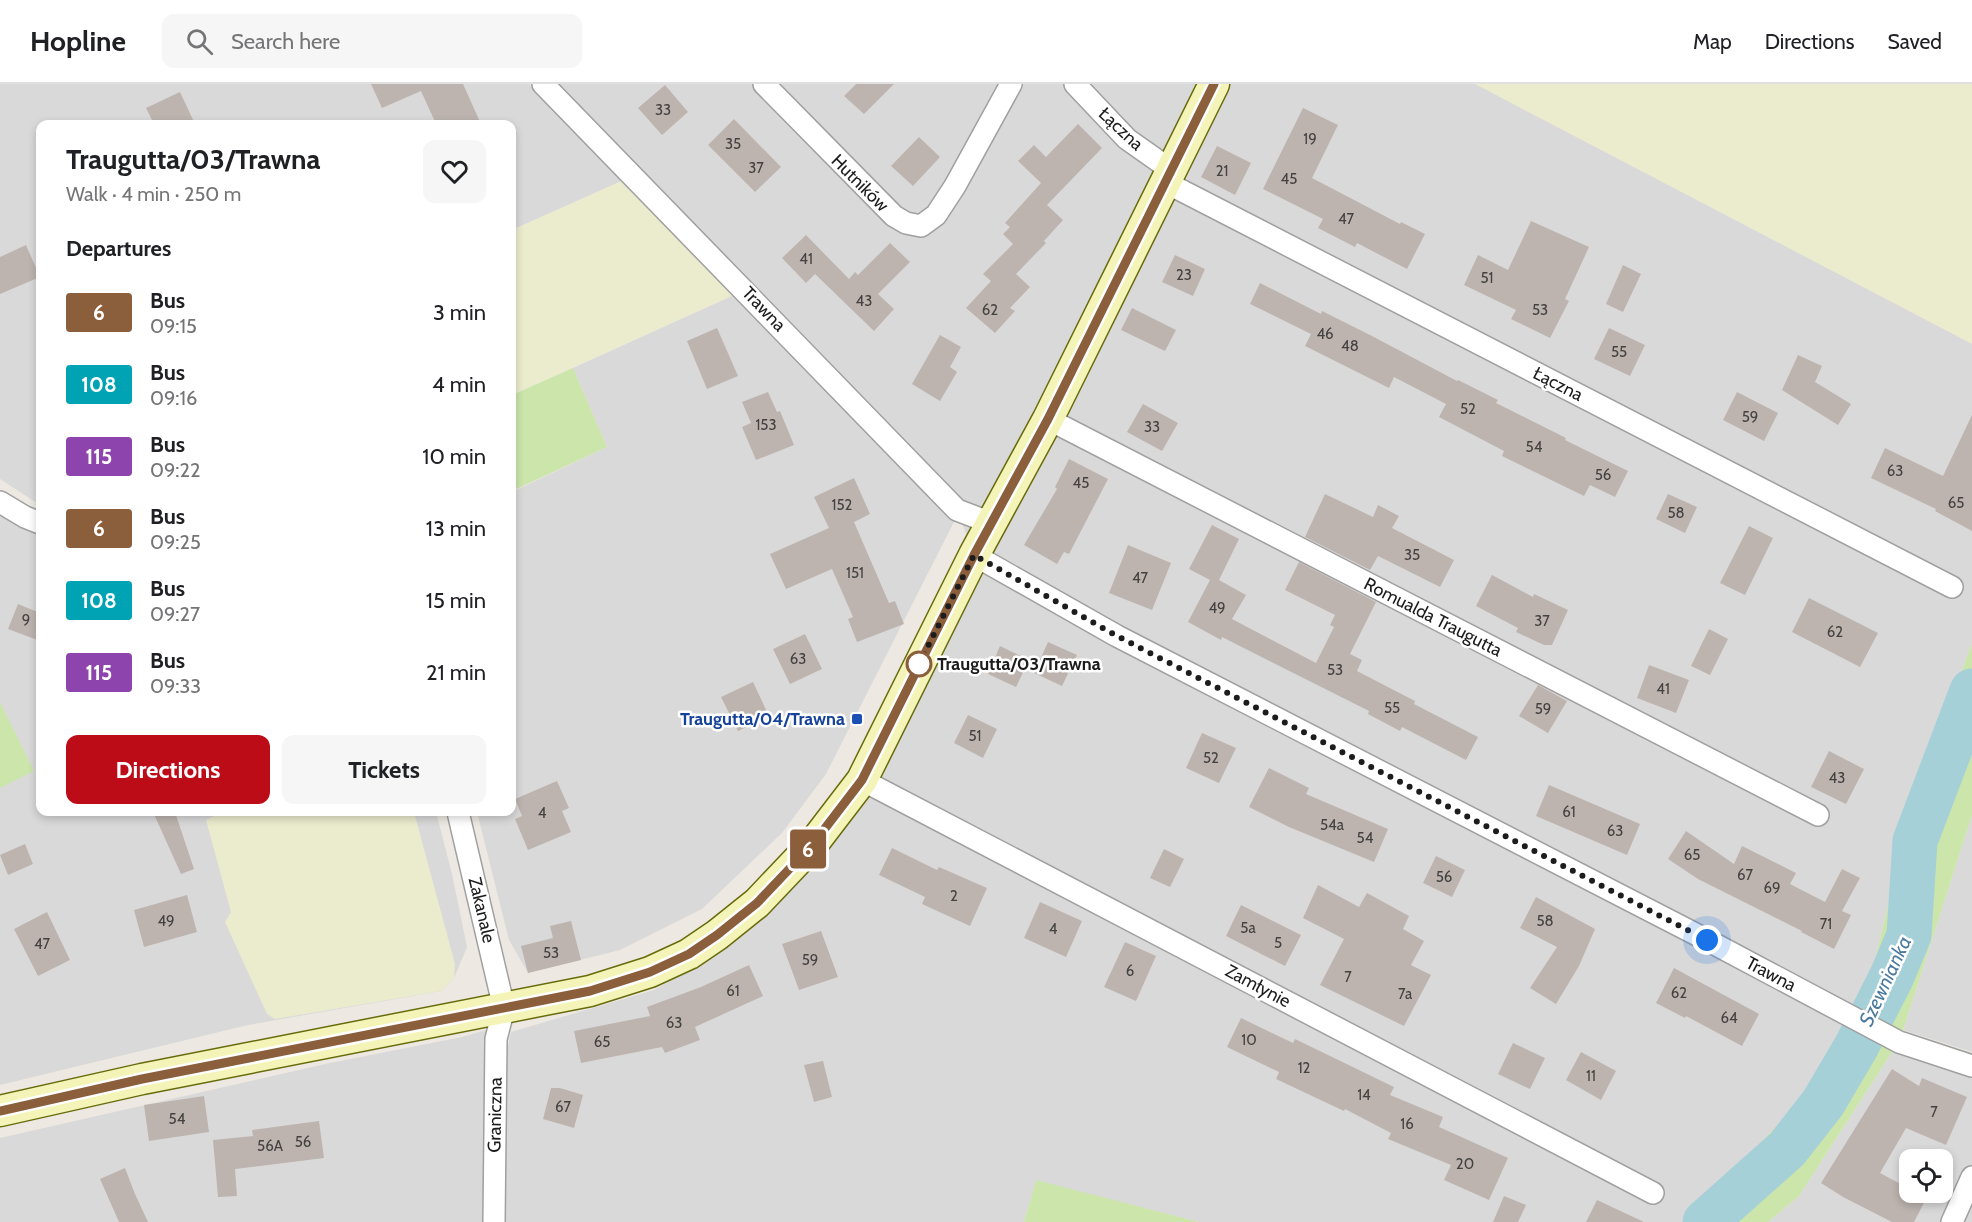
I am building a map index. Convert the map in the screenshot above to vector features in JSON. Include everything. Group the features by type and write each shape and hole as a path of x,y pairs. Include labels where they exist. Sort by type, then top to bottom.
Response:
{"main road":[{"path":"0,1111 142,1079 590,991 650,972 689,954 757,903 813,844 862,780 974,555 1048,419 1214,84"}],"street":[{"name":"Trawna","path":"543,84 957,510 991,523"},
{"name":"Hutników","path":"764,84 894,216 906,223 921,226 936,215 955,186 1011,84"},
{"name":"Łączna","path":"1075,84 1127,139 1168,176 1952,587"},
{"name":"Romualda Traugutta","path":"1048,419 1818,815"},
{"path":"0,502 36,521"},
{"name":"Trawna","path":"974,555 1117,636 1697,934 1899,1042 1972,1066"},
{"name":"Zamłynie","path":"862,780 1653,1193"},
{"name":"Zakanale","path":"459,816 504,1008"},
{"name":"Graniczna","path":"494,1222 496,1039 504,1008"},
{"path":"1952,1222 1972,1177"}],"shaded area":[{"path":"0,84 529,84 624,180 516,228 516,120 36,120 36,502 0,479"},
{"path":"543,84 1972,84 1972,643 1934,746 1889,902 1869,984 1819,1082 1684,1222 1199,1222 1036,1181 1024,1222 502,1222 502,1072 511,1032 654,990 707,960 762,919 757,903 813,844 974,555 957,510"},
{"path":"736,294 955,520 826,774 782,833 702,909 620,950 528,973 509,940 478,816 516,816 516,490 607,447 573,368"},
{"path":"0,514 11,523 36,533 36,816 437,816 467,947 454,978 441,991 248,1025 0,1085"},
{"path":"1972,815 1972,1052 1903,1030"},
{"path":"486,1030 488,1066 484,1222 0,1222 0,1138"},
{"path":"1892,1052 1972,1077 1972,1222 1768,1222 1799,1196"}],"green space":[{"path":"1475,84 1972,84 1972,344"},
{"path":"624,180 736,294 516,393 516,228"},
{"path":"573,368 607,447 516,489 516,393"},
{"path":"1972,643 1972,815 1903,1030 1892,1052 1799,1196 1768,1222 1684,1222 1819,1082 1869,984 1889,902 1934,746"},
{"path":"0,702 34,771 0,788"},
{"path":"214,816 415,816 455,964 454,978 441,991 275,1019 267,1014 225,922 231,912 206,820"},
{"path":"1036,1180 1199,1222 1024,1222"}],"building":[{"path":"371,84 463,84 479,120 434,120 421,91 382,108"},
{"path":"856,84 894,84 864,114 844,96"},
{"path":"665,85 688,112 662,135 638,108"},
{"path":"180,92 193,120 152,120 146,108"},
{"path":"1303,108 1338,125 1312,178 1400,224 1401,222 1425,234 1407,269 1357,243 1355,247 1318,228 1323,219 1263,189"},
{"path":"734,119 781,167 755,192 708,145"},
{"path":"1078,124 1102,148 1047,205 1063,220 1044,241 1046,243 1016,274 1030,287 1010,308 1015,311 995,333 966,308 991,281 983,274 1013,244 1003,234 1010,227 1005,223 1041,183 1018,161 1034,145 1046,157"},
{"path":"919,137 940,157 913,186 891,166"},
{"path":"1217,146 1251,163 1235,195 1201,177"},
{"path":"1531,221 1589,247 1565,299 1569,301 1550,338 1511,319 1516,310 1464,285 1478,255 1508,270"},
{"path":"806,235 849,279 855,272 858,275 890,243 910,262 878,294 894,309 874,331 815,274 806,283 782,258"},
{"path":"26,245 36,268 36,279 0,294 0,257"},
{"path":"1175,255 1205,269 1193,296 1162,282"},
{"path":"1623,265 1641,274 1623,312 1606,304"},
{"path":"1260,283 1321,314 1322,311 1498,400 1496,403 1628,471 1615,497 1590,485 1584,496 1502,456 1504,451 1439,417 1446,404 1394,377 1389,388 1305,346 1311,334 1250,304"},
{"path":"1132,308 1176,330 1165,351 1121,330"},
{"path":"717,328 738,376 707,389 687,341"},
{"path":"1609,328 1645,345 1630,376 1594,359"},
{"path":"940,335 961,347 950,367 957,372 940,401 912,384"},
{"path":"1798,355 1822,366 1815,382 1851,404 1838,425 1782,390"},
{"path":"768,392 777,412 780,411 794,445 756,460 742,427 751,423 742,402"},
{"path":"1737,392 1778,413 1764,441 1723,420"},
{"path":"1143,404 1178,423 1162,451 1127,432"},
{"path":"1972,415 1972,531 1935,511 1936,509 1871,478 1885,448 1943,476"},
{"path":"1069,459 1108,479 1069,554 1064,552 1057,564 1024,545 1057,489 1055,487"},
{"path":"854,478 870,514 854,522 889,603 895,601 904,624 857,642 848,619 853,617 832,569 786,589 770,554 829,528 814,497"},
{"path":"1325,494 1373,517 1378,505 1399,516 1392,528 1454,560 1440,587 1378,556 1370,570 1305,537"},
{"path":"1668,494 1697,507 1685,533 1656,519"},
{"path":"1212,525 1239,539 1219,580 1246,595 1232,619 1316,663 1334,627 1330,625 1335,615 1285,590 1299,562 1376,602 1350,654 1362,660 1357,671 1478,737 1466,760 1402,727 1400,731 1368,714 1369,711 1188,622 1210,580 1189,569"},
{"path":"1749,526 1773,538 1745,595 1720,583"},
{"path":"1128,545 1171,563 1152,610 1109,593"},
{"path":"1492,575 1533,597 1534,594 1568,610 1552,645 1544,645 1516,632 1518,628 1476,606"},
{"path":"1809,598 1878,633 1860,667 1792,632"},
{"path":"18,604 36,611 36,640 8,629"},
{"path":"1709,629 1728,639 1710,675 1691,666"},
{"path":"805,634 822,669 790,684 773,649"},
{"path":"1048,642 1077,655 1062,686 1034,673"},
{"path":"1000,646 1029,660 1016,687 988,674"},
{"path":"1649,665 1689,680 1676,713 1637,698"},
{"path":"753,682 769,716 738,731 721,697"},
{"path":"1538,685 1567,701 1548,733 1519,716"},
{"path":"968,715 997,729 983,758 954,743"},
{"path":"1202,733 1236,748 1219,783 1186,768"},
{"path":"1829,751 1864,769 1846,804 1811,787"},
{"path":"1269,768 1309,788 1306,794 1388,829 1374,862 1289,827 1249,807"},
{"path":"557,781 569,808 562,811 571,832 528,850 515,819 522,816 516,799"},
{"path":"1549,785 1640,824 1627,855 1536,816"},
{"path":"155,816 176,816 194,869 181,874"},
{"path":"1686,831 1734,864 1742,846 1796,873 1790,884 1825,902 1842,869 1860,878 1842,911 1851,915 1834,949 1698,879 1668,859"},
{"path":"25,844 33,864 8,875 0,855"},
{"path":"892,848 937,870 939,867 987,888 970,926 922,904 925,897 879,875"},
{"path":"1164,849 1184,859 1170,887 1150,878"},
{"path":"1436,856 1465,870 1452,897 1423,883"},
{"path":"1318,885 1359,907 1367,893 1409,916 1403,929 1424,941 1411,965 1431,975 1404,1026 1320,985 1344,939 1303,918"},
{"path":"187,895 197,932 144,947 134,910"},
{"path":"1536,897 1595,929 1579,966 1556,1004 1530,988 1557,947 1520,928"},
{"path":"1040,902 1082,921 1066,957 1024,938"},
{"path":"1241,905 1301,935 1285,966 1226,936"},
{"path":"47,912 70,960 38,976 14,929"},
{"path":"571,921 581,960 528,973 521,946 553,938 550,926"},
{"path":"821,931 838,977 799,990 782,944"},
{"path":"1125,942 1156,956 1136,1001 1104,987"},
{"path":"749,965 763,996 695,1027 700,1040 665,1053 662,1047 581,1063 574,1031 650,1016 647,1007 701,987"},
{"path":"1674,968 1759,1014 1742,1046 1656,1003"},
{"path":"1241,1018 1293,1043 1295,1039 1394,1087 1390,1095 1443,1117 1439,1127 1508,1158 1489,1200 1444,1180 1451,1165 1388,1139 1391,1133 1345,1109 1344,1111 1276,1079 1279,1072 1227,1047"},
{"path":"1513,1043 1545,1058 1530,1089 1498,1074"},
{"path":"1581,1052 1616,1071 1601,1100 1566,1080"},
{"path":"823,1061 832,1097 814,1102 804,1065"},
{"path":"1892,1069 1919,1086 1922,1078 1967,1097 1946,1145 1906,1128 1880,1173 1899,1183 1899,1203 1924,1203 1914,1222 1892,1222 1821,1183"},
{"path":"551,1088 560,1088 583,1095 574,1128 543,1119"},
{"path":"204,1096 209,1132 149,1141 144,1105"},
{"path":"319,1121 324,1158 235,1169 237,1196 218,1197 213,1140 253,1136 252,1130"},
{"path":"125,1168 148,1222 119,1222 100,1179"},
{"path":"1504,1196 1526,1205 1518,1222 1493,1222"},
{"path":"1597,1200 1644,1222 1586,1222"}],"waterway":[{"name":"Szewnianka","path":"1705,1222 1787,1149 1823,1103 1856,1047 1892,976 1909,935 1915,841 1972,691"}],"bus line":[{"name":"6","path":"0,1111 142,1079 590,991 650,972 689,954 757,903 813,844 862,780 974,555 1048,419 1214,84"}],"place":[{"name":"Traugutta/03/Trawna","path":"919,664"},
{"name":"Traugutta/04/Trawna","path":"857,719"}],"route":[{"path":"919,664 974,555 1117,636 1707,940"}]}
